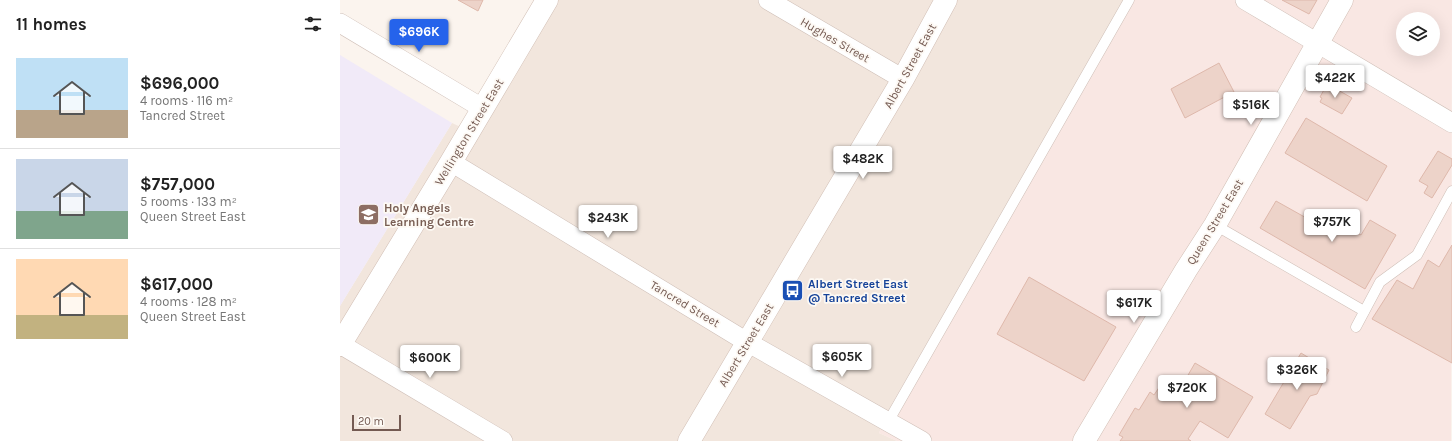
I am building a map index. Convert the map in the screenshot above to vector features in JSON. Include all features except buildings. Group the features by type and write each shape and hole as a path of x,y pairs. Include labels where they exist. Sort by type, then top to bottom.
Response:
{"main road":[{"name":"Wellington Street East","path":"340,344 452,162 482,108 547,0"},
{"name":"Albert Street East","path":"688,441 903,79 946,0"},
{"name":"Queen Street East","path":"1084,441 1186,270 1215,225 1342,0"}],"street":[{"name":"Hughes Street","path":"768,0 903,79"},
{"path":"1244,0 1452,123"},
{"path":"340,23 482,108"},
{"name":"Tancred Street","path":"452,162 748,342 922,441"},
{"path":"340,344 503,441"}],"lane":[{"path":"888,422 1129,0"},
{"path":"1356,327 1380,282 1417,255 1452,191"},
{"path":"1215,225 1364,311"}],"shaded area":[{"path":"557,0 1127,0 893,402 879,433 897,441 340,441 340,306 452,123 476,134"},
{"path":"1127,0 1452,0 1451,441 897,441 879,433 893,402"},
{"name":"Holy Angels Learning Centre","path":"340,55 452,123 340,306"}],"place":[{"name":"Holy Angels Learning Centre","path":"368,215"},
{"name":"Albert Street East @ Tancred Street","path":"792,291"}]}
